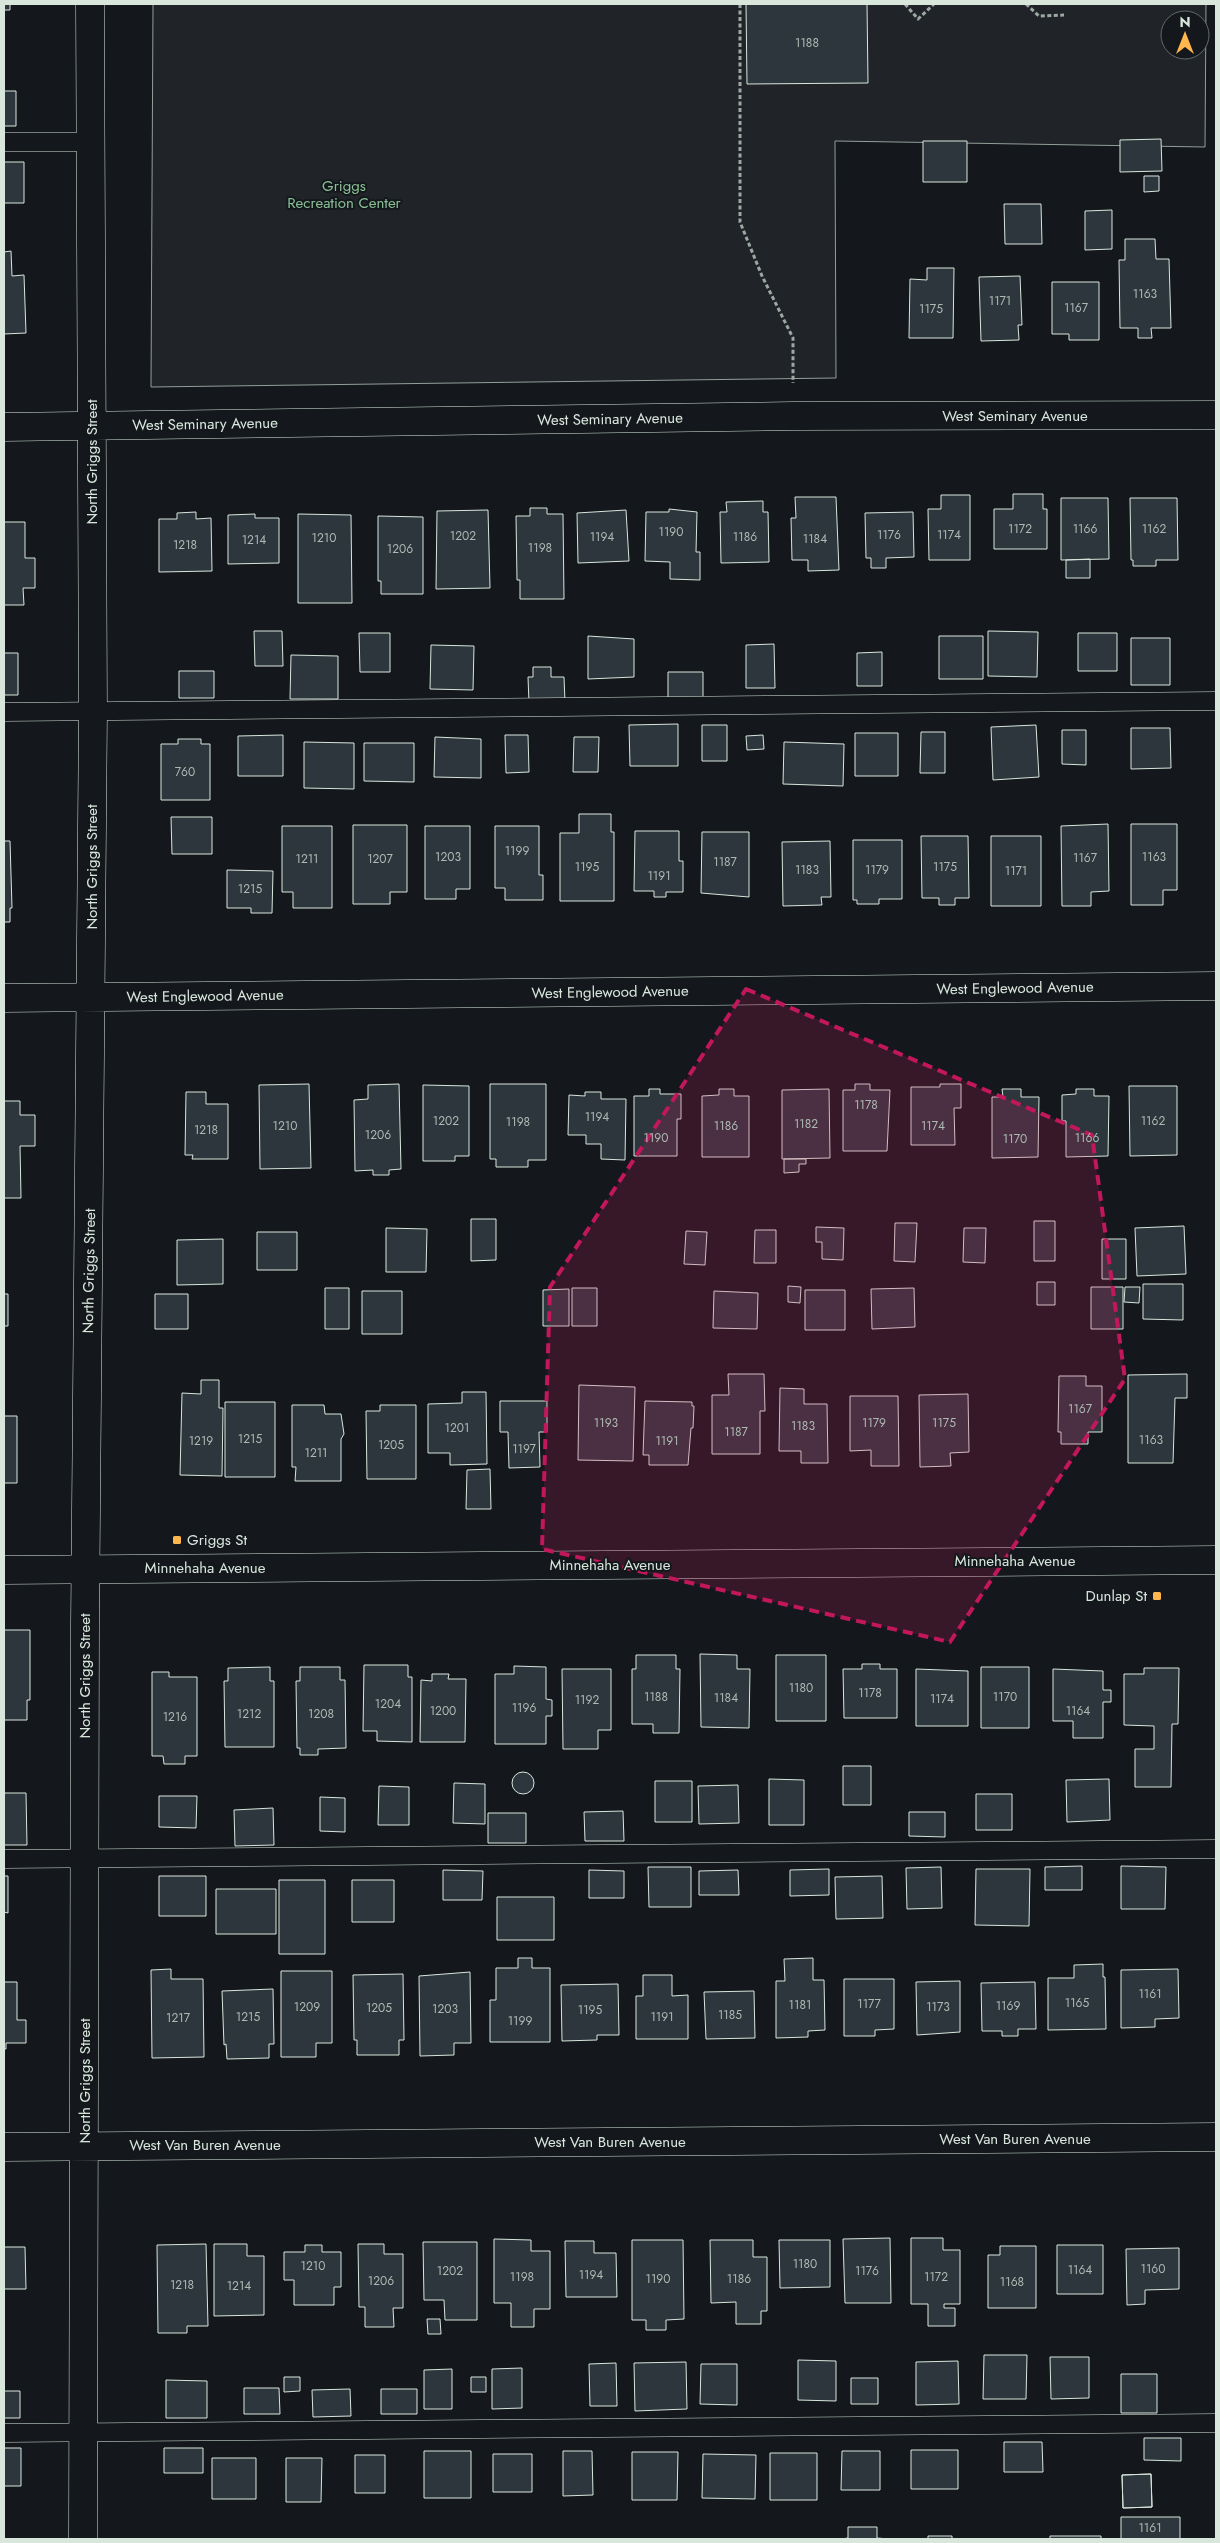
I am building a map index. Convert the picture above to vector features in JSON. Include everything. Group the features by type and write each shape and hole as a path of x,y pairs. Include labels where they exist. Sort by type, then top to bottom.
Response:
{"street":[{"name":"North Griggs Street","path":"84,2539 85,1569 93,712 90,4"},
{"name":"West Seminary Avenue","path":"4,427 793,416 1216,415"},
{"name":"West Englewood Avenue","path":"4,998 1216,986"},
{"name":"Minnehaha Avenue","path":"4,1570 1216,1560"},
{"name":"West Van Buren Avenue","path":"4,2147 1216,2137"}],"lane":[{"path":"4,142 90,142"},
{"path":"4,712 1216,701"},
{"path":"4,1860 1216,1849"},
{"path":"4,2433 1216,2423"}],"path":[{"path":"740,4 740,222 762,276 793,338 793,416"},
{"path":"905,4 918,19 934,4"},
{"path":"1026,4 1039,16 1064,15"}],"highlighted area":[{"path":"746,989 1092,1135 1125,1379 950,1642 542,1549 550,1287"}],"green space":[{"name":"Griggs Recreation Center","path":"153,4 1206,4 1206,10 1160,10 1160,60 1206,60 1205,147 835,141 836,378 151,387"}],"building":[{"path":"4,4 10,4 10,10 4,10"},
{"path":"746,4 867,4 868,83 747,84"},
{"path":"4,91 16,91 16,126 4,126"},
{"path":"1161,139 1162,171 1120,172 1120,140"},
{"path":"923,141 967,141 967,182 923,182"},
{"path":"4,162 24,162 24,203 4,203"},
{"path":"1144,176 1159,176 1159,191 1144,192"},
{"path":"1004,204 1041,204 1042,244 1005,244"},
{"path":"1112,210 1112,249 1085,250 1085,211"},
{"path":"1125,239 1155,239 1156,259 1169,259 1171,328 1151,328 1152,338 1138,338 1138,328 1120,328 1119,260 1125,260"},
{"path":"11,251 12,276 24,275 26,333 4,334 4,252"},
{"path":"927,268 954,268 953,338 909,338 910,279 927,280"},
{"path":"1020,276 1022,325 1018,325 1019,340 981,341 979,277"},
{"path":"1052,282 1099,282 1099,340 1069,340 1069,334 1052,334"},
{"path":"1013,494 1043,494 1043,509 1047,509 1047,549 994,549 994,509 1013,509"},
{"path":"941,495 970,495 970,560 929,560 928,509 941,509"},
{"path":"795,497 836,497 839,570 808,571 808,560 792,560 791,518 796,518"},
{"path":"1061,498 1108,498 1109,559 1061,560"},
{"path":"1130,498 1177,498 1178,560 1156,560 1156,566 1133,566 1133,560 1131,560"},
{"path":"763,501 763,512 768,512 769,562 721,563 720,512 727,512 726,502"},
{"path":"530,508 547,508 547,514 563,514 564,599 520,599 520,580 517,580 516,516 530,516"},
{"path":"669,509 697,512 696,552 700,552 700,580 670,579 670,562 645,561 646,512 669,512"},
{"path":"488,510 490,588 436,589 437,511"},
{"path":"626,510 629,561 578,563 577,513"},
{"path":"196,512 196,519 211,518 212,571 159,572 159,519 177,519 177,513"},
{"path":"913,512 914,557 886,558 886,568 871,568 871,558 866,558 865,513"},
{"path":"255,514 255,518 279,518 279,563 228,564 228,515"},
{"path":"298,514 351,515 352,603 298,603"},
{"path":"378,516 423,517 423,594 381,594 381,581 378,581"},
{"path":"4,522 25,522 25,558 35,558 35,588 23,588 24,605 4,605"},
{"path":"1090,559 1090,578 1066,578 1066,560"},
{"path":"254,631 282,631 283,666 255,666"},
{"path":"988,631 1038,632 1037,677 988,676"},
{"path":"359,633 390,633 390,672 360,672"},
{"path":"1078,633 1117,633 1117,671 1078,671"},
{"path":"588,636 634,639 634,677 588,679"},
{"path":"939,636 983,636 983,679 939,679"},
{"path":"1131,638 1170,638 1170,685 1131,685"},
{"path":"774,644 775,688 746,688 746,645"},
{"path":"431,645 474,646 473,690 430,689"},
{"path":"882,652 882,686 857,686 857,653"},
{"path":"4,653 18,653 18,695 4,695"},
{"path":"291,655 338,656 338,699 290,699"},
{"path":"533,667 551,667 551,677 564,677 565,702 529,703 528,677 533,677"},
{"path":"179,671 214,671 214,698 179,698"},
{"path":"668,672 703,672 703,699 668,699"},
{"path":"678,724 678,766 630,766 629,725"},
{"path":"702,725 727,725 727,761 702,761"},
{"path":"1036,725 1039,777 993,780 991,727"},
{"path":"1131,728 1170,728 1171,768 1131,769"},
{"path":"1062,730 1086,730 1086,765 1062,764"},
{"path":"921,732 945,732 945,773 920,773"},
{"path":"855,733 898,733 898,776 855,776"},
{"path":"283,735 283,776 238,776 238,736"},
{"path":"505,735 528,735 529,772 506,773"},
{"path":"763,735 764,749 747,750 746,736"},
{"path":"435,737 481,739 481,778 434,777"},
{"path":"574,737 599,737 598,772 573,772"},
{"path":"178,739 201,739 201,744 210,744 210,800 161,800 161,744 178,744"},
{"path":"304,742 354,743 354,789 304,788"},
{"path":"784,742 844,744 843,786 783,784"},
{"path":"364,743 414,743 414,782 364,781"},
{"path":"579,814 611,814 611,832 614,832 614,901 560,901 560,833 579,833"},
{"path":"171,817 212,817 212,854 172,854"},
{"path":"1108,824 1109,891 1091,892 1091,906 1062,906 1061,826"},
{"path":"1131,824 1177,824 1177,890 1163,890 1163,905 1131,905"},
{"path":"353,825 407,825 407,892 390,892 390,904 353,904"},
{"path":"282,826 332,826 332,908 293,908 293,892 282,892"},
{"path":"425,826 470,826 470,889 456,889 456,899 425,899"},
{"path":"495,826 539,826 539,875 543,875 543,900 505,900 505,888 495,888"},
{"path":"635,831 679,831 679,861 683,861 683,892 666,892 666,897 654,897 654,891 634,891"},
{"path":"702,832 749,832 749,897 701,893"},
{"path":"921,836 968,836 969,898 955,898 955,905 939,905 939,898 922,898"},
{"path":"991,836 1041,836 1041,906 991,906"},
{"path":"853,840 902,840 902,899 879,899 879,904 857,904 857,900 853,900"},
{"path":"4,841 10,841 12,908 10,908 10,922 4,922"},
{"path":"830,841 831,897 821,897 822,905 783,906 782,842"},
{"path":"227,870 273,871 272,913 251,913 251,908 227,908"},
{"path":"309,1084 311,1168 260,1169 259,1085"},
{"path":"399,1084 401,1169 389,1170 389,1175 373,1175 373,1170 355,1171 354,1100 368,1099 368,1085"},
{"path":"490,1084 546,1084 546,1160 528,1160 528,1167 496,1167 496,1159 490,1159"},
{"path":"855,1084 870,1084 870,1090 890,1090 887,1151 843,1151 843,1090 855,1090"},
{"path":"940,1084 961,1084 961,1108 954,1108 955,1145 911,1145 911,1087 940,1087"},
{"path":"423,1085 469,1086 469,1156 455,1156 455,1161 423,1161"},
{"path":"1129,1086 1177,1086 1177,1155 1130,1156"},
{"path":"649,1089 660,1089 660,1094 681,1094 681,1119 677,1119 677,1156 634,1156 634,1096 649,1096"},
{"path":"719,1089 734,1089 734,1096 749,1096 749,1157 702,1157 702,1096 719,1095"},
{"path":"829,1089 830,1158 782,1159 782,1090"},
{"path":"1002,1089 1021,1089 1021,1097 1039,1097 1038,1157 992,1158 992,1097 1003,1097"},
{"path":"1076,1089 1094,1089 1094,1096 1109,1096 1108,1156 1066,1157 1066,1121 1062,1121 1062,1095 1076,1094"},
{"path":"186,1092 206,1092 206,1104 228,1104 228,1159 192,1159 193,1155 185,1155"},
{"path":"585,1092 601,1092 601,1099 626,1099 625,1160 601,1159 601,1144 586,1144 586,1135 568,1135 569,1095 585,1096"},
{"path":"4,1101 20,1101 20,1115 35,1115 35,1146 20,1146 21,1198 4,1198"},
{"path":"784,1159 806,1159 806,1164 799,1164 799,1172 784,1173"},
{"path":"471,1219 496,1219 496,1260 471,1261"},
{"path":"1034,1221 1055,1221 1055,1261 1034,1261"},
{"path":"895,1223 917,1223 915,1262 894,1261"},
{"path":"1184,1226 1186,1274 1137,1276 1135,1228"},
{"path":"816,1227 844,1228 843,1260 822,1259 822,1242 816,1242"},
{"path":"386,1228 427,1229 426,1272 386,1272"},
{"path":"964,1228 986,1228 985,1263 963,1262"},
{"path":"755,1230 776,1230 776,1263 754,1263"},
{"path":"686,1231 707,1232 705,1265 684,1264"},
{"path":"257,1232 297,1232 297,1270 257,1270"},
{"path":"223,1239 223,1284 177,1285 177,1240"},
{"path":"1102,1239 1126,1239 1126,1279 1102,1279"},
{"path":"1037,1282 1055,1282 1055,1305 1037,1305"},
{"path":"1143,1284 1183,1284 1183,1320 1143,1319"},
{"path":"788,1286 801,1287 800,1303 788,1302"},
{"path":"1091,1287 1123,1287 1123,1329 1091,1329"},
{"path":"1125,1287 1140,1287 1139,1303 1124,1302"},
{"path":"325,1288 349,1288 349,1329 325,1329"},
{"path":"572,1288 597,1288 597,1326 572,1326"},
{"path":"914,1288 915,1327 872,1329 871,1289"},
{"path":"569,1289 569,1326 543,1326 543,1290"},
{"path":"805,1290 845,1290 845,1330 805,1330"},
{"path":"362,1291 402,1291 402,1334 362,1334"},
{"path":"714,1291 758,1293 757,1329 713,1328"},
{"path":"4,1294 8,1294 8,1326 4,1326"},
{"path":"155,1294 188,1294 188,1329 155,1329"},
{"path":"728,1374 764,1374 765,1411 760,1411 760,1454 712,1454 712,1395 729,1395"},
{"path":"1187,1374 1187,1398 1175,1398 1173,1463 1128,1463 1128,1375"},
{"path":"1059,1376 1086,1376 1086,1386 1102,1386 1102,1432 1088,1432 1088,1444 1061,1444 1061,1432 1058,1432"},
{"path":"201,1380 219,1380 219,1408 223,1408 222,1476 180,1475 182,1393 201,1394"},
{"path":"579,1385 635,1387 633,1461 578,1460"},
{"path":"780,1388 804,1389 804,1404 827,1404 828,1463 801,1463 801,1451 779,1451"},
{"path":"462,1392 486,1392 487,1464 450,1465 450,1453 428,1453 428,1404 462,1403"},
{"path":"968,1394 969,1452 950,1453 951,1466 920,1467 919,1395"},
{"path":"850,1396 898,1396 899,1466 871,1466 871,1450 850,1451"},
{"path":"500,1401 547,1401 547,1432 539,1432 540,1467 509,1468 508,1432 500,1432"},
{"path":"645,1401 692,1402 692,1406 694,1406 693,1428 691,1428 688,1465 649,1465 649,1455 643,1455"},
{"path":"225,1402 275,1402 275,1477 225,1477"},
{"path":"292,1405 324,1405 325,1414 341,1414 344,1434 341,1439 341,1481 295,1481 296,1467 292,1467"},
{"path":"380,1405 416,1405 416,1479 367,1479 366,1411 380,1411"},
{"path":"4,1416 17,1416 17,1483 4,1483"},
{"path":"490,1469 491,1509 466,1509 467,1470"},
{"path":"4,1630 30,1630 30,1700 27,1700 27,1720 4,1720"},
{"path":"700,1654 737,1655 737,1669 750,1669 749,1728 701,1727"},
{"path":"636,1655 676,1655 676,1669 680,1669 679,1733 653,1733 653,1724 632,1724 632,1669 636,1669"},
{"path":"776,1655 826,1655 826,1721 776,1721"},
{"path":"862,1664 880,1664 880,1669 897,1669 897,1718 844,1718 843,1669 862,1669"},
{"path":"364,1665 408,1665 408,1677 412,1677 412,1742 377,1741 377,1731 363,1731"},
{"path":"514,1666 546,1667 546,1699 552,1700 552,1716 546,1716 546,1744 495,1744 495,1674 514,1674"},
{"path":"270,1667 270,1681 274,1681 274,1747 225,1747 224,1681 228,1681 228,1668"},
{"path":"300,1667 340,1667 340,1680 345,1680 346,1748 318,1749 318,1755 300,1755 300,1748 297,1748 296,1681 300,1681"},
{"path":"981,1667 1029,1667 1029,1728 981,1728"},
{"path":"1144,1668 1179,1668 1178,1724 1172,1724 1171,1787 1135,1787 1135,1749 1154,1749 1154,1726 1124,1725 1124,1674 1144,1674"},
{"path":"562,1669 611,1669 611,1730 598,1730 598,1749 563,1749"},
{"path":"916,1669 968,1671 968,1726 916,1726"},
{"path":"1053,1669 1103,1671 1103,1690 1111,1690 1111,1702 1103,1702 1103,1738 1073,1738 1073,1721 1053,1721"},
{"path":"152,1672 169,1672 169,1677 197,1677 197,1756 185,1756 185,1764 164,1764 163,1756 152,1756"},
{"path":"432,1674 449,1674 448,1679 466,1679 465,1742 420,1742 421,1680 432,1681"},
{"path":"843,1766 871,1766 871,1805 843,1805"},
{"path":"523,1772 531,1775 534,1783 531,1791 523,1794 515,1791 512,1783 515,1775"},
{"path":"769,1779 804,1780 804,1825 769,1825"},
{"path":"1109,1779 1110,1820 1067,1822 1066,1780"},
{"path":"655,1781 692,1781 692,1822 655,1822"},
{"path":"454,1783 485,1784 485,1824 453,1823"},
{"path":"738,1785 739,1823 699,1824 698,1786"},
{"path":"379,1786 409,1787 409,1825 378,1825"},
{"path":"4,1793 26,1793 27,1845 4,1845"},
{"path":"976,1794 1012,1794 1012,1830 976,1830"},
{"path":"159,1796 197,1796 196,1828 159,1827"},
{"path":"320,1797 345,1798 345,1832 320,1831"},
{"path":"273,1808 274,1845 235,1846 234,1810"},
{"path":"623,1811 624,1841 585,1841 584,1812"},
{"path":"909,1812 945,1812 945,1837 909,1836"},
{"path":"488,1813 526,1813 526,1843 488,1843"},
{"path":"1082,1866 1082,1890 1045,1890 1045,1867"},
{"path":"1121,1866 1166,1867 1165,1909 1121,1909"},
{"path":"648,1867 691,1867 691,1907 649,1907"},
{"path":"941,1867 942,1908 907,1909 906,1868"},
{"path":"829,1869 829,1895 790,1896 790,1870"},
{"path":"976,1869 1030,1869 1029,1926 975,1925"},
{"path":"443,1870 483,1871 482,1900 443,1900"},
{"path":"589,1870 624,1871 624,1898 589,1898"},
{"path":"738,1870 739,1895 699,1895 699,1871"},
{"path":"4,1876 8,1876 8,1913 4,1912"},
{"path":"159,1876 206,1876 206,1916 159,1916"},
{"path":"882,1876 883,1918 836,1919 835,1877"},
{"path":"279,1880 325,1880 325,1954 279,1954"},
{"path":"352,1880 394,1880 394,1922 352,1922"},
{"path":"216,1889 276,1889 276,1934 216,1934"},
{"path":"497,1897 554,1897 554,1940 497,1940"},
{"path":"518,1958 532,1958 532,1968 550,1968 550,2042 490,2042 490,2000 496,2000 496,1968 518,1968"},
{"path":"813,1958 813,1980 824,1980 825,2030 808,2031 808,2037 776,2038 776,1981 785,1981 784,1959"},
{"path":"1103,1964 1106,2029 1048,2030 1048,1978 1074,1978 1074,1965"},
{"path":"171,1969 171,1979 203,1979 204,2057 152,2058 151,1970"},
{"path":"1178,1969 1179,2018 1155,2019 1155,2027 1121,2028 1121,1970"},
{"path":"281,1971 332,1971 332,2043 316,2043 316,2057 281,2057"},
{"path":"470,1972 471,2043 454,2043 454,2055 420,2056 419,1976"},
{"path":"403,1974 404,2040 399,2040 399,2055 357,2055 357,2040 354,2040 353,1975"},
{"path":"643,1975 672,1975 672,1996 688,1995 688,2039 636,2039 636,1996 643,1996"},
{"path":"844,1979 894,1979 894,2029 875,2030 875,2036 844,2036"},
{"path":"960,1981 960,2032 917,2035 916,1982"},
{"path":"4,1982 17,1982 17,2020 26,2020 26,2043 6,2043 6,2049 4,2049"},
{"path":"1035,1982 1036,2029 1018,2029 1018,2036 1002,2036 1002,2031 982,2031 981,1983"},
{"path":"618,1984 619,2035 597,2035 597,2040 562,2041 561,1985"},
{"path":"273,1989 274,2044 269,2044 269,2058 227,2059 226,2044 224,2045 222,1991"},
{"path":"754,1991 755,2038 706,2039 704,1992"},
{"path":"890,2238 891,2303 845,2303 843,2239"},
{"path":"911,2238 943,2238 943,2250 960,2250 960,2304 944,2304 944,2308 955,2308 955,2326 928,2326 928,2304 911,2304"},
{"path":"494,2239 531,2240 531,2251 550,2251 550,2309 534,2309 534,2327 511,2327 511,2303 494,2303"},
{"path":"632,2240 683,2240 684,2319 666,2320 666,2330 646,2330 646,2320 632,2320"},
{"path":"710,2240 753,2240 753,2257 767,2257 767,2311 761,2311 761,2324 736,2324 736,2302 711,2303"},
{"path":"779,2240 830,2240 830,2287 780,2288"},
{"path":"565,2241 594,2241 594,2253 616,2253 617,2297 566,2297"},
{"path":"423,2242 477,2242 477,2320 445,2320 444,2300 424,2300"},
{"path":"206,2244 208,2326 187,2326 187,2333 158,2333 157,2245"},
{"path":"214,2244 247,2244 247,2256 264,2256 264,2315 214,2316"},
{"path":"358,2244 384,2244 384,2254 403,2254 403,2308 393,2308 394,2327 365,2327 365,2307 359,2307"},
{"path":"305,2245 322,2245 322,2252 341,2252 341,2287 334,2287 334,2305 294,2305 294,2280 284,2280 284,2252 305,2252"},
{"path":"1057,2245 1103,2245 1103,2294 1057,2294"},
{"path":"1000,2246 1036,2246 1036,2308 988,2308 988,2255 1000,2255"},
{"path":"4,2247 25,2247 26,2289 4,2289"},
{"path":"1179,2248 1179,2289 1145,2290 1145,2304 1127,2305 1126,2249"},
{"path":"427,2319 440,2319 441,2334 428,2334"},
{"path":"984,2355 1027,2355 1026,2399 983,2399"},
{"path":"1050,2357 1089,2357 1089,2398 1051,2399"},
{"path":"798,2360 836,2361 836,2401 798,2400"},
{"path":"958,2361 959,2404 916,2405 916,2362"},
{"path":"686,2362 687,2409 635,2411 634,2363"},
{"path":"616,2363 617,2406 590,2406 589,2364"},
{"path":"701,2364 737,2364 737,2405 700,2404"},
{"path":"522,2368 522,2408 492,2409 492,2369"},
{"path":"452,2369 452,2409 424,2409 424,2370"},
{"path":"1121,2374 1157,2374 1157,2413 1121,2413"},
{"path":"284,2377 300,2377 300,2391 284,2392"},
{"path":"471,2377 486,2377 486,2392 471,2392"},
{"path":"851,2378 878,2378 878,2404 851,2404"},
{"path":"166,2380 207,2381 207,2418 166,2418"},
{"path":"244,2388 279,2388 280,2414 244,2414"},
{"path":"350,2389 351,2416 313,2417 312,2390"},
{"path":"381,2389 417,2389 417,2414 381,2414"},
{"path":"4,2391 20,2391 20,2418 4,2418"},
{"path":"1144,2438 1181,2438 1181,2461 1144,2460"},
{"path":"1004,2442 1042,2442 1043,2472 1004,2472"},
{"path":"4,2448 21,2448 21,2486 4,2486"},
{"path":"164,2448 203,2448 203,2473 164,2473"},
{"path":"911,2450 958,2450 958,2489 911,2489"},
{"path":"424,2451 471,2451 471,2498 424,2498"},
{"path":"563,2451 592,2451 593,2495 563,2496"},
{"path":"842,2451 880,2451 880,2490 841,2490"},
{"path":"632,2452 678,2452 677,2500 632,2500"},
{"path":"770,2453 817,2453 817,2500 770,2500"},
{"path":"493,2454 532,2454 532,2492 493,2492"},
{"path":"703,2454 756,2455 755,2499 702,2498"},
{"path":"355,2455 385,2455 385,2493 355,2493"},
{"path":"212,2458 256,2458 256,2499 212,2499"},
{"path":"286,2458 322,2458 321,2502 286,2502"},
{"path":"1151,2474 1152,2507 1123,2508 1122,2475"},
{"path":"1151,2474 1152,2507 1123,2508 1122,2475"},
{"path":"1121,2517 1180,2517 1180,2539 1121,2539"},
{"path":"848,2527 877,2527 877,2538 889,2539 841,2539 848,2538"},
{"path":"928,2536 952,2536 952,2539 928,2539"},
{"path":"1050,2536 1101,2536 1101,2539 1050,2539"}],"place":[{"name":"Griggs St","path":"177,1540"},
{"name":"Dunlap St","path":"1157,1596"}]}
